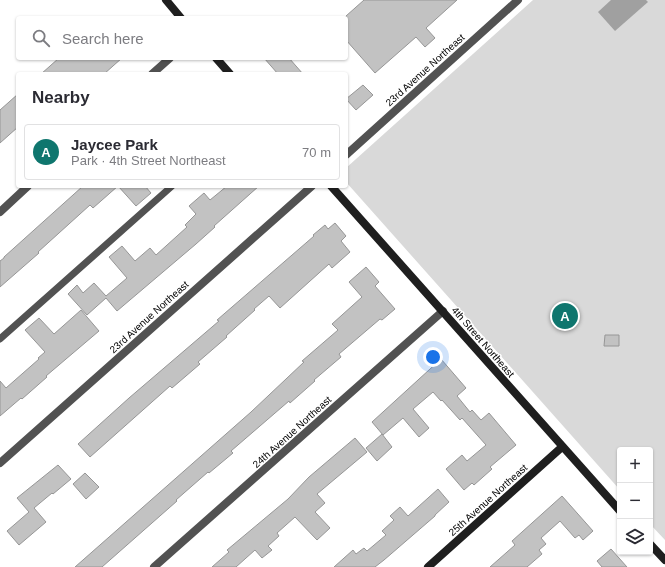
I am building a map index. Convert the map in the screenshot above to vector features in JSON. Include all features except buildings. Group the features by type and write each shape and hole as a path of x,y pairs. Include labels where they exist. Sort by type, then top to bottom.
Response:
{"street":[{"path":"166,0 179,16"},
{"name":"23rd Avenue Northeast","path":"348,153 518,0"},
{"path":"154,72 168,60"},
{"path":"218,60 228,72"},
{"path":"0,212 26,188"},
{"name":"23rd Avenue Northeast","path":"0,463 310,188"},
{"name":"4th Street Northeast","path":"333,188 617,508"},
{"name":"24th Avenue Northeast","path":"154,567 443,311"},
{"name":"25th Avenue Northeast","path":"428,567 562,447"},
{"path":"653,547 665,560"}],"lane":[{"path":"0,339 170,188"}],"shaded area":[{"path":"533,0 665,0 665,540 653,527 653,447 617,447 617,487 348,184 348,166"},
{"path":"611,0 646,0 648,2 615,31 598,12"}],"place":[{"name":"Jaycee Park","path":"565,316"}]}
